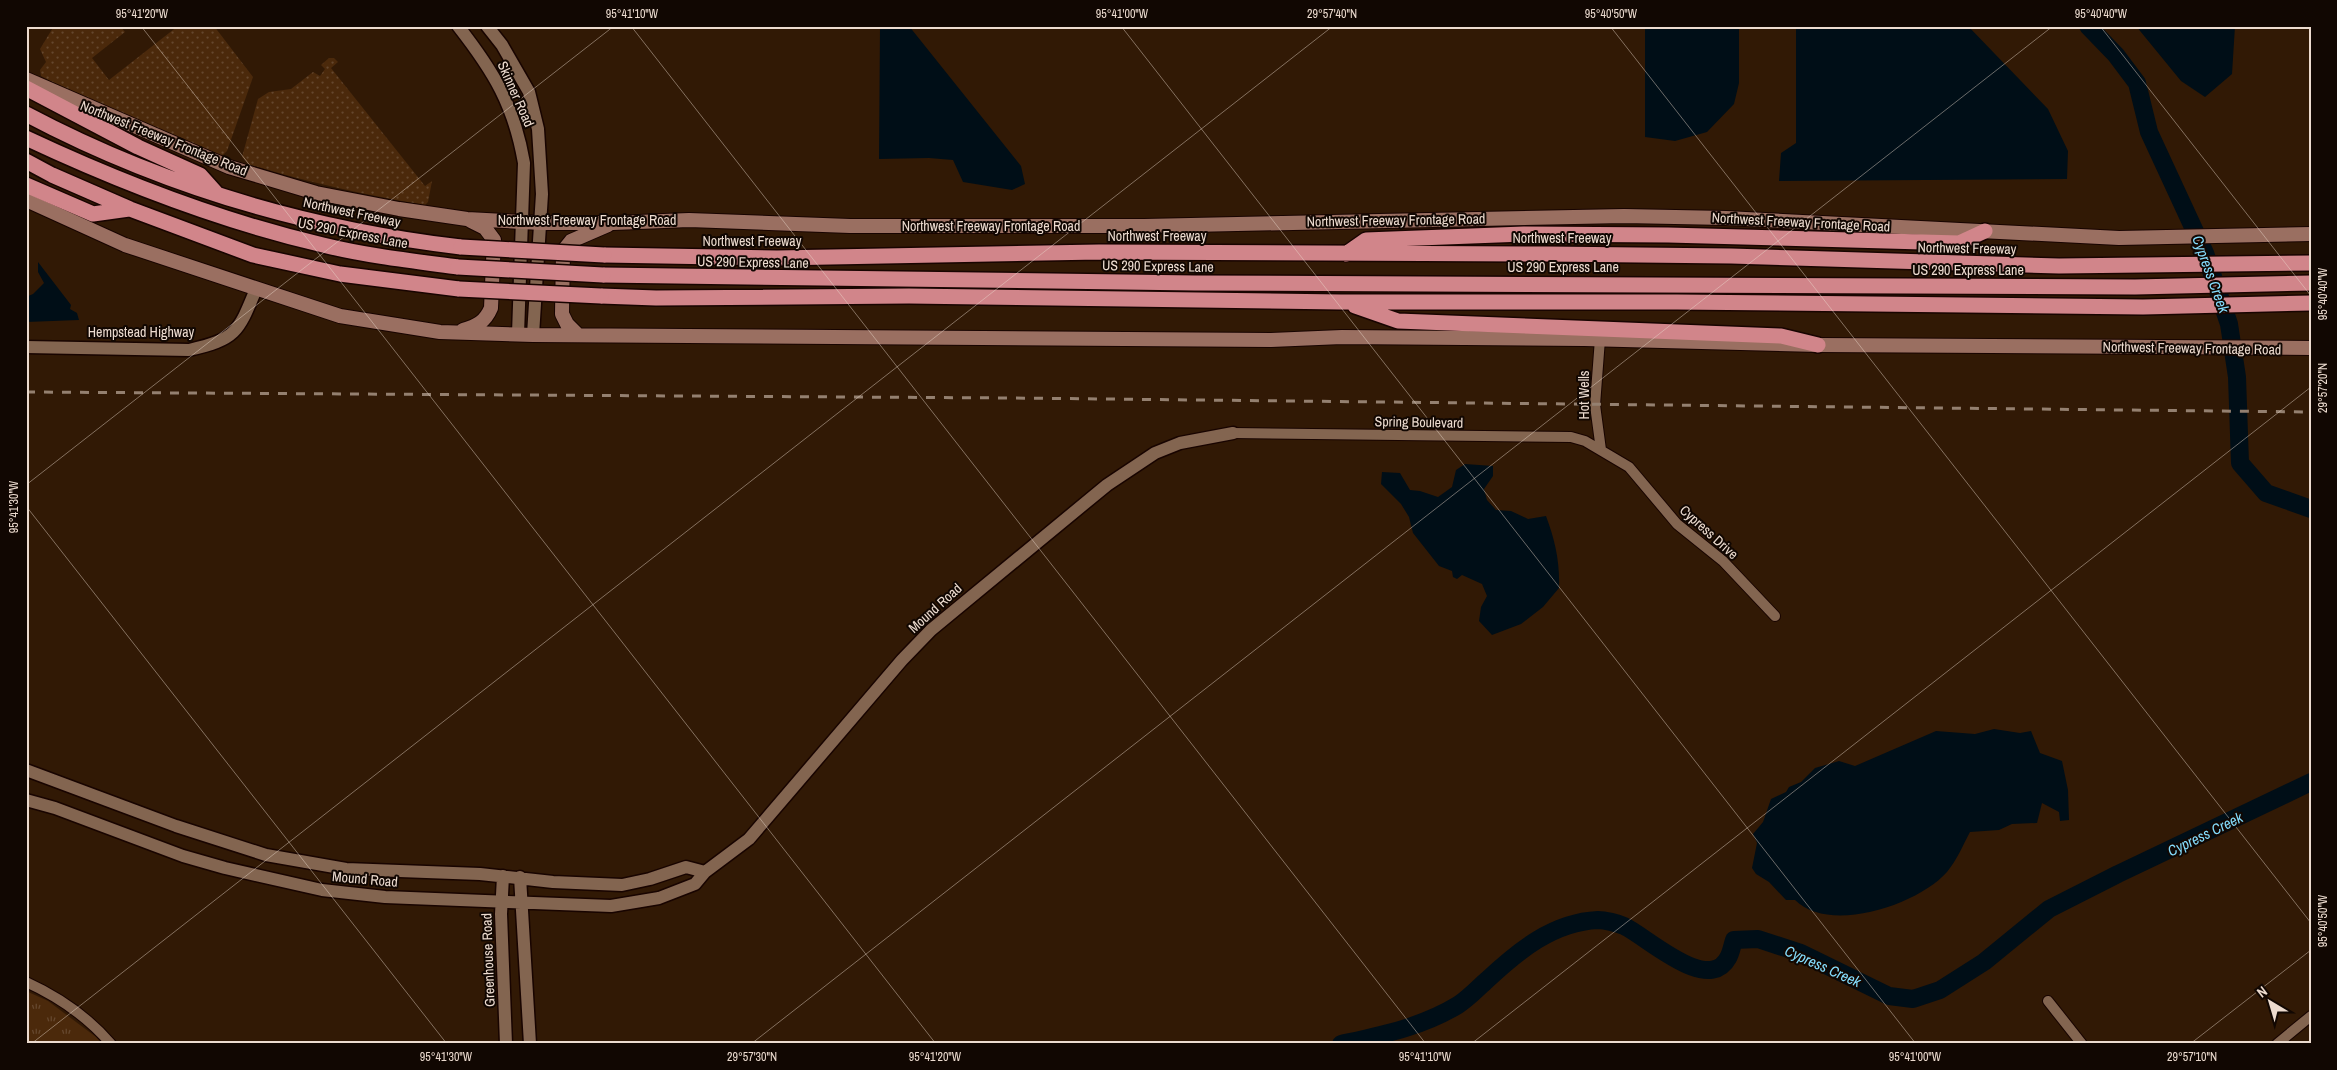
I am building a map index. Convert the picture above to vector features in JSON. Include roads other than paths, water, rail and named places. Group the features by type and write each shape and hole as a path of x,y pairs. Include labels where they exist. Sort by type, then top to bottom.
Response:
{"highway":[{"path":"26,88 129,143 200,175 218,195"},
{"name":"Northwest Freeway","path":"26,114 126,161 218,195 320,224 461,247 604,255 787,258 1082,252 1697,255 1960,264 2131,266 2311,263"},
{"name":"US 290 Express Lane","path":"26,138 115,178 202,211 255,227 324,246 458,268 603,275 1185,283 2135,287 2311,283"},
{"path":"26,162 130,209 253,255 340,274 459,289 656,298 909,296 1341,302 1677,302 2143,307 2311,304"},
{"path":"26,185 93,214 130,209"},
{"path":"1346,254 1366,240 1434,236 1524,234 1658,235 1958,243 1985,230"},
{"path":"1341,302 1398,321 1781,336 1818,345"}],"main road":[{"name":"Northwest Freeway Frontage Road","path":"26,79 229,167 316,193 399,209 467,219 541,223 689,220 850,226 1144,226 1624,216 1726,218 2119,238 2311,234"},
{"name":"Northwest Freeway Frontage Road","path":"26,200 125,246 340,316 440,332 533,335 1271,340 1342,337 1818,345 2311,348"},
{"path":"458,332 479,325 491,308 494,240 485,228 467,219"},
{"path":"578,335 567,324 562,314 563,251 571,241 613,223"}],"street":[{"name":"Skinner Road","path":"458,26 484,59 517,126 524,164 518,334"},
{"name":"Skinner Road","path":"487,26 502,45 529,92 538,129 542,171 541,223 533,335"},
{"path":"484,59 502,45"},
{"name":"Hempstead Highway","path":"26,347 189,350 210,345 237,330 256,289"},
{"name":"Hot Wells","path":"1600,340 1595,405 1601,450"},
{"name":"Spring Boulevard","path":"1233,433 1571,437 1585,440 1601,450"},
{"name":"Mound Road","path":"26,800 64,811 183,856 322,890 385,897 611,906 658,898 695,884 705,872 749,839 902,660 931,630 955,608 1107,485 1155,454 1180,443 1233,433"},
{"name":"Cypress Drive","path":"1601,450 1629,468 1677,524 1723,561 1774,616"},
{"name":"Mound Road","path":"26,770 176,826 266,855 346,870 503,876 554,882 622,885 650,879 686,867 705,872"},
{"name":"Greenhouse Road","path":"503,876 506,1044"},
{"path":"520,877 530,1044"},
{"path":"26,982 63,1000 88,1020 110,1044"},
{"path":"2048,1001 2082,1044"},
{"path":"2277,1044 2311,1016"}],"waterway":[{"name":"Cypress Creek","path":"2088,26 2116,55 2137,83 2149,132 2205,253 2229,324 2237,377 2240,463 2266,493 2311,509"},
{"name":"Cypress Creek","path":"1341,1044 1416,1025 1444,1013 1466,999 1511,959 1537,940 1566,926 1598,920 1624,926 1677,960 1692,967 1706,970 1719,968 1728,958 1734,940 1758,939 1801,953 1889,996 1913,999 1940,990 1984,962 2049,909 2311,782"}],"railway":[{"path":"26,392 1012,398 2311,412"}]}
